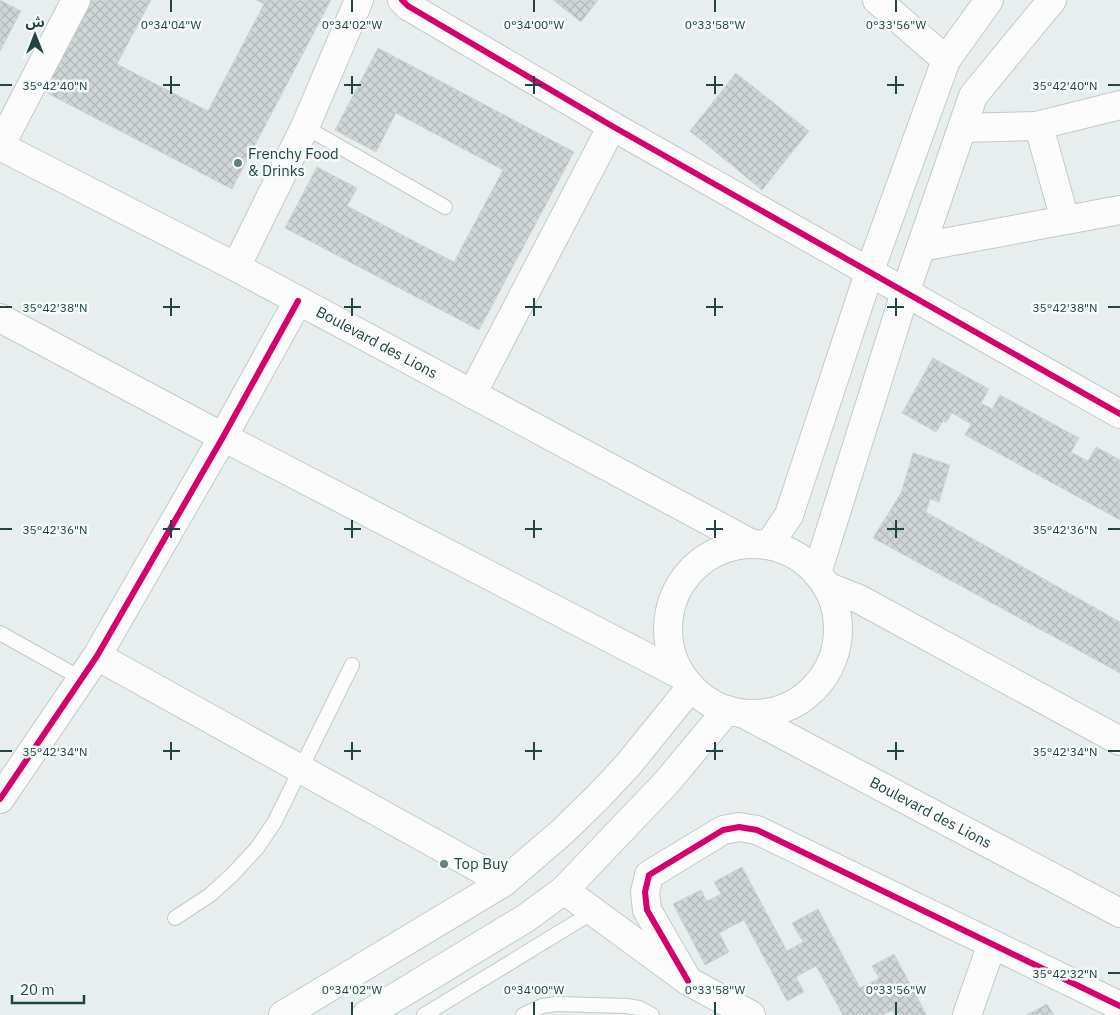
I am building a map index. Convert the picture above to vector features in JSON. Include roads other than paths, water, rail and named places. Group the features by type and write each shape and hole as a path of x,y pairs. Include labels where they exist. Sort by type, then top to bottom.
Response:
{"main road":[{"path":"0,146 76,0"},
{"path":"236,267 305,127 359,0"},
{"path":"877,0 946,60"},
{"path":"761,544 789,515 869,273 946,60 990,0"},
{"path":"0,318 686,681 707,700 735,711 758,714 774,712 789,706 814,688 832,662 838,631 837,615 833,600 822,579 905,294 973,96 1052,0"},
{"path":"406,2 612,126 905,294 1120,414"},
{"path":"962,128 1036,126 1120,106"},
{"path":"472,394 612,126"},
{"path":"1036,126 1043,136 1065,220"},
{"name":"Boulevard des Lions","path":"0,146 236,267 472,394 761,544"},
{"path":"921,247 1120,210"},
{"path":"0,798 97,656 223,437 298,301"},
{"path":"686,681 671,653 667,628 674,596 682,581 692,568 720,550 736,545 761,544 796,555 822,579 1120,741"},
{"path":"97,656 504,882"},
{"path":"283,1015 504,882 562,832 628,765 686,681"},
{"path":"366,1015 526,918 564,890 735,711"},
{"name":"Boulevard des Lions","path":"735,711 1120,913"},
{"path":"688,981 646,910 645,892 649,875 723,830 739,827 757,830 1120,1006"},
{"path":"564,890 688,981 751,1015"},
{"path":"967,1015 992,944"}],"lane":[{"path":"305,127 445,207"},
{"path":"0,633 82,679"},
{"path":"175,918 210,895 257,848 274,822 352,665"},
{"path":"424,1015 593,912"},
{"path":"523,1015 542,1006 556,1004 627,1006 639,1008 652,1015"}],"place":[{"name":"Frenchy Food & Drinks","path":"238,163"},
{"name":"Top Buy","path":"444,864"}]}
